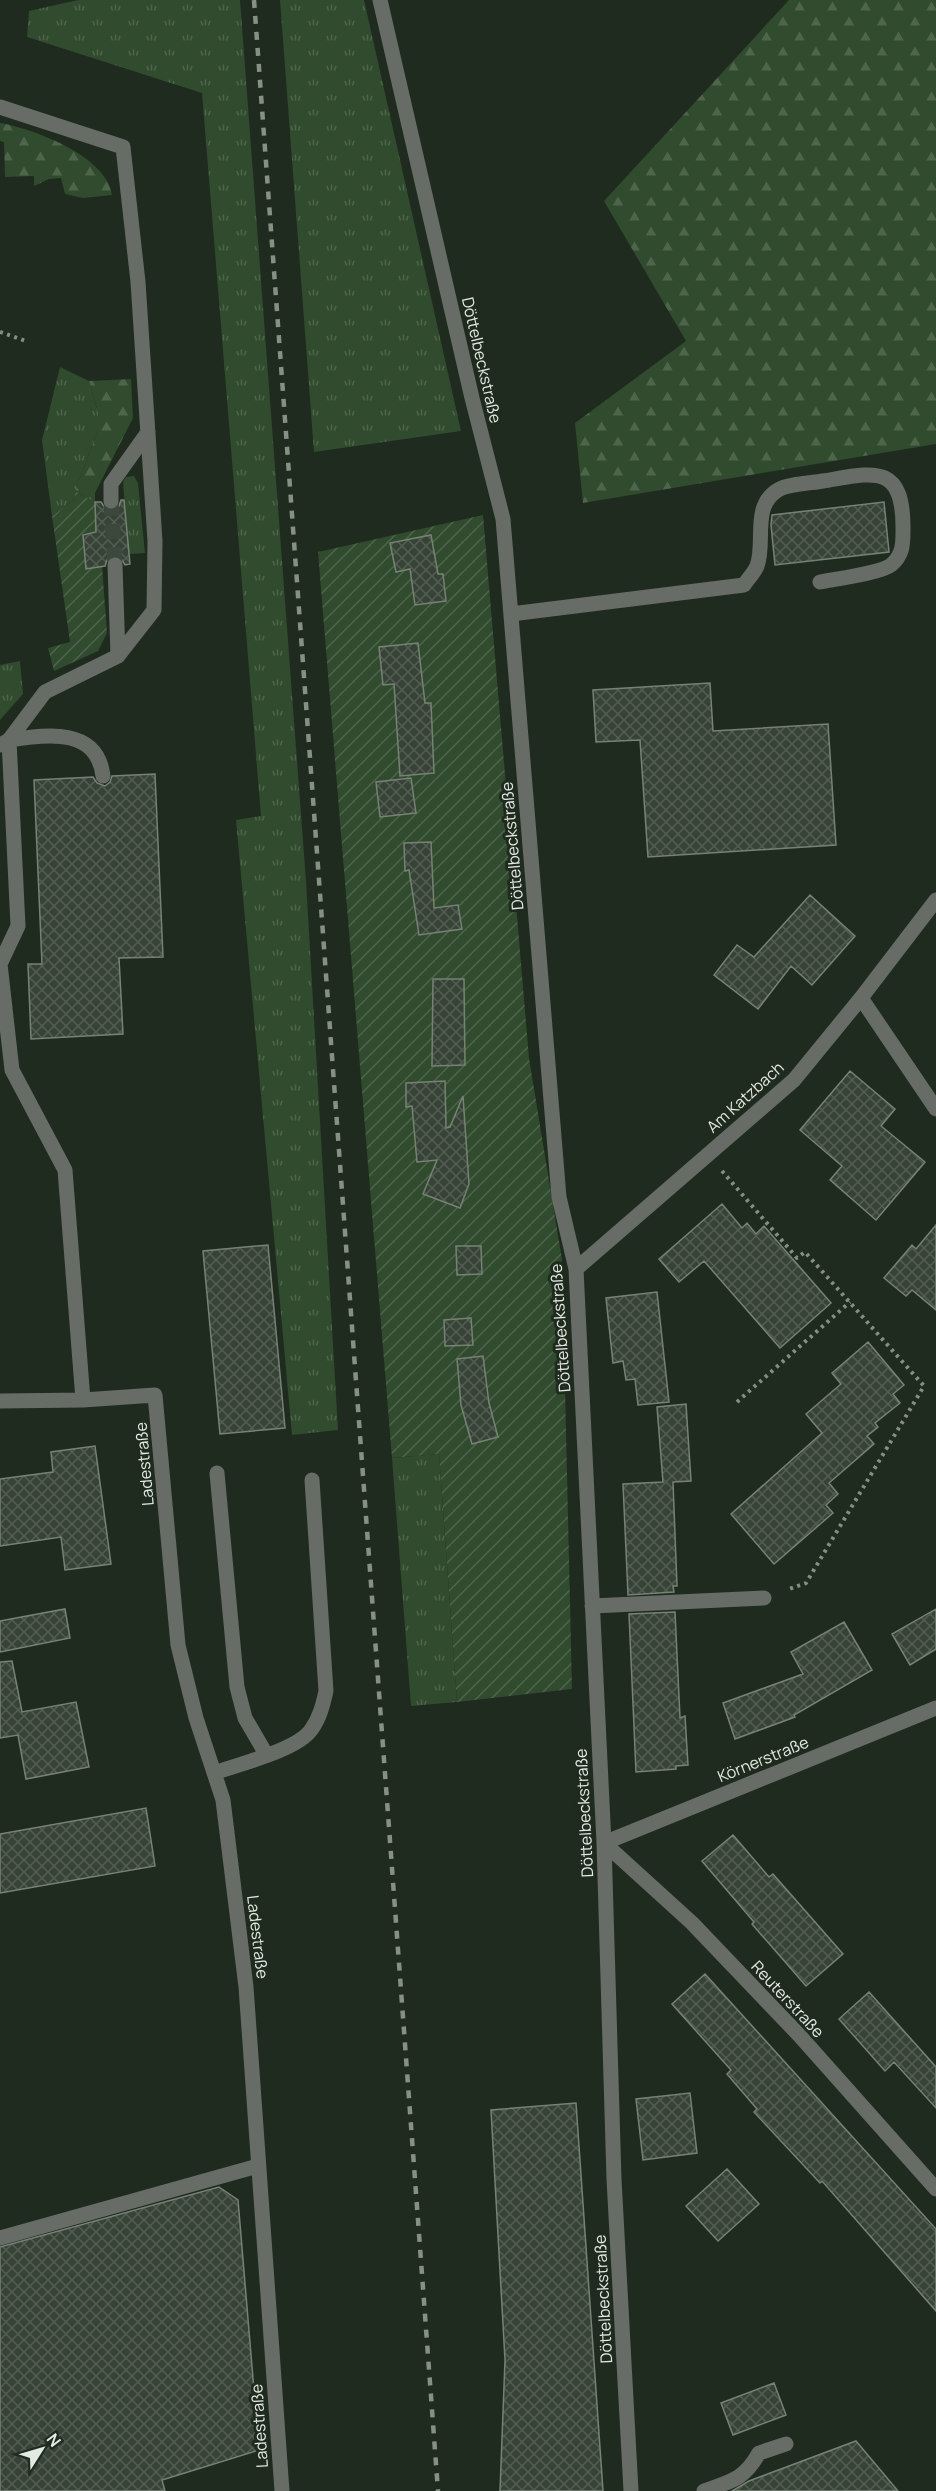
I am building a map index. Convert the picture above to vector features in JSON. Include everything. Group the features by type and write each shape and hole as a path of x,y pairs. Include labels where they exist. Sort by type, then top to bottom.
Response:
{"street":[{"name":"Döttelbeckstraße","path":"380,0 472,398 503,519 559,1197 576,1269 604,1843 614,2179 631,2491"},
{"path":"0,107 123,147 138,282 155,541 154,610 118,656 45,692 5,742 18,926 0,964 12,1070 65,1170 83,1400 0,1401"},
{"path":"111,501 111,484 148,432"},
{"path":"511,614 744,585 757,567 761,543 761,515 766,502 778,489 871,473 889,480 898,490 903,511 903,549 891,566 820,582"},
{"path":"115,566 118,656"},
{"path":"5,742 53,734 79,740 95,754 104,776"},
{"name":"Am Katzbach","path":"576,1269 794,1080 861,998 936,900"},
{"path":"861,998 936,1109"},
{"name":"Ladestraße","path":"83,1400 156,1395 178,1645 196,1718 222,1800 246,1987 282,2491"},
{"path":"217,1473 237,1687 245,1718 266,1754"},
{"path":"214,1773 300,1742 320,1714 326,1691 312,1480"},
{"path":"592,1606 764,1598"},
{"name":"Körnerstraße","path":"604,1843 936,1708"},
{"name":"Reuterstraße","path":"604,1843 692,1923 783,2018 936,2189"},
{"path":"0,2238 258,2166"},
{"path":"704,2491 736,2479 750,2469 759,2453 786,2444"}],"path":[{"path":"0,332 26,341"},
{"path":"707,1155 797,1258 805,1252 924,1386 806,1583 764,1598"},
{"path":"737,1402 850,1302"}],"green space":[{"path":"78,0 240,0 306,881 338,1430 292,1435 236,820 261,816 202,93 27,37 29,11"},
{"path":"280,0 364,0 461,431 314,452"},
{"path":"789,0 936,0 936,444 583,503 575,423 686,341 604,201"},
{"path":"0,123 49,138 83,157 97,168 107,181 112,195 83,198 65,194 61,178 49,179 34,186 34,176 5,177 4,142 0,141"},
{"path":"60,367 89,381 98,412 98,430 75,491 75,499 52,516 42,440"},
{"path":"131,379 133,418 95,493 95,502 75,491 98,430 98,412 89,381"},
{"path":"134,476 138,483 145,553 129,554 123,482 126,477"},
{"path":"75,491 95,502 96,532 83,535 86,568 102,566 107,633 98,651 54,671 48,648 70,642 52,516 75,499"},
{"path":"483,515 529,1058 562,1260 572,1689 457,1702 439,1454 392,1458 318,552"},
{"path":"20,661 23,694 0,720 0,665"},
{"path":"439,1454 457,1702 411,1706 392,1458"}],"building":[{"path":"121,500 124,500 130,564 125,565 120,557 114,555 107,560 105,566 86,569 83,535 96,532 95,502 101,502 106,509 112,511 119,506"},
{"path":"884,502 889,552 775,565 772,515"},
{"path":"431,535 438,574 443,574 446,601 415,605 410,569 396,572 390,543"},
{"path":"418,643 425,703 431,703 434,773 400,776 394,684 383,685 379,647"},
{"path":"710,683 713,731 828,724 836,845 648,857 640,740 596,742 593,690"},
{"path":"155,774 163,957 119,958 123,1034 31,1039 28,964 42,964 34,780 93,777 97,783 105,786 110,782 112,776"},
{"path":"411,778 416,813 380,817 376,782"},
{"path":"431,842 434,908 458,905 462,929 419,935 409,870 405,871 404,843"},
{"path":"810,895 855,936 812,985 791,966 758,1009 714,975 737,945 754,957"},
{"path":"433,979 464,979 465,1065 432,1066"},
{"path":"850,1071 895,1109 881,1126 925,1162 876,1220 830,1180 842,1166 800,1130"},
{"path":"445,1081 446,1128 450,1127 463,1096 469,1184 460,1208 423,1194 437,1160 417,1162 412,1106 406,1107 406,1083"},
{"path":"722,1204 742,1228 747,1223 756,1234 764,1226 831,1303 780,1348 704,1261 679,1282 659,1259"},
{"path":"936,1225 936,1310 912,1290 906,1296 884,1278 912,1245 916,1249"},
{"path":"268,1245 285,1428 220,1434 203,1251"},
{"path":"456,1246 481,1246 482,1274 457,1275"},
{"path":"657,1292 669,1402 638,1405 635,1379 626,1380 623,1361 613,1363 606,1298"},
{"path":"471,1318 473,1345 445,1346 444,1320"},
{"path":"868,1342 904,1385 893,1394 900,1403 875,1423 878,1427 867,1436 874,1444 829,1483 838,1494 826,1505 833,1513 774,1564 731,1514 822,1433 806,1414 841,1384 832,1373"},
{"path":"483,1356 489,1403 498,1437 472,1444 461,1405 457,1359"},
{"path":"686,1404 691,1481 673,1482 677,1586 673,1586 674,1592 628,1595 623,1484 663,1482 657,1407"},
{"path":"95,1446 111,1564 65,1570 61,1537 0,1546 0,1479 53,1472 51,1452"},
{"path":"65,1609 70,1638 0,1652 0,1621"},
{"path":"936,1609 936,1649 910,1665 892,1634"},
{"path":"675,1612 680,1718 685,1716 688,1765 676,1766 676,1769 636,1772 629,1614"},
{"path":"844,1622 872,1670 794,1715 795,1717 735,1739 723,1703 803,1674 791,1652"},
{"path":"12,1661 22,1712 76,1702 89,1767 26,1779 18,1735 0,1738 0,1662"},
{"path":"146,1808 155,1866 0,1893 0,1834"},
{"path":"733,1835 769,1877 773,1874 843,1954 806,1986 752,1924 754,1922 702,1861"},
{"path":"705,1974 936,2229 936,2311 822,2181 820,2183 754,2112 757,2109 727,2074 731,2070 672,2004"},
{"path":"869,1992 936,2067 936,2108 894,2062 885,2071 839,2019"},
{"path":"690,2093 697,2153 643,2160 636,2099"},
{"path":"576,2103 603,2491 500,2491 505,2360 491,2110"},
{"path":"727,2169 759,2204 718,2241 686,2206"},
{"path":"219,2187 238,2200 259,2450 162,2480 165,2491 0,2491 0,2247"},
{"path":"774,2383 786,2415 733,2435 721,2403"},
{"path":"856,2441 898,2491 732,2491 749,2481"}],"tunnel":[{"path":"111,501 115,565"}],"railway":[{"path":"254,0 438,2491"}]}
